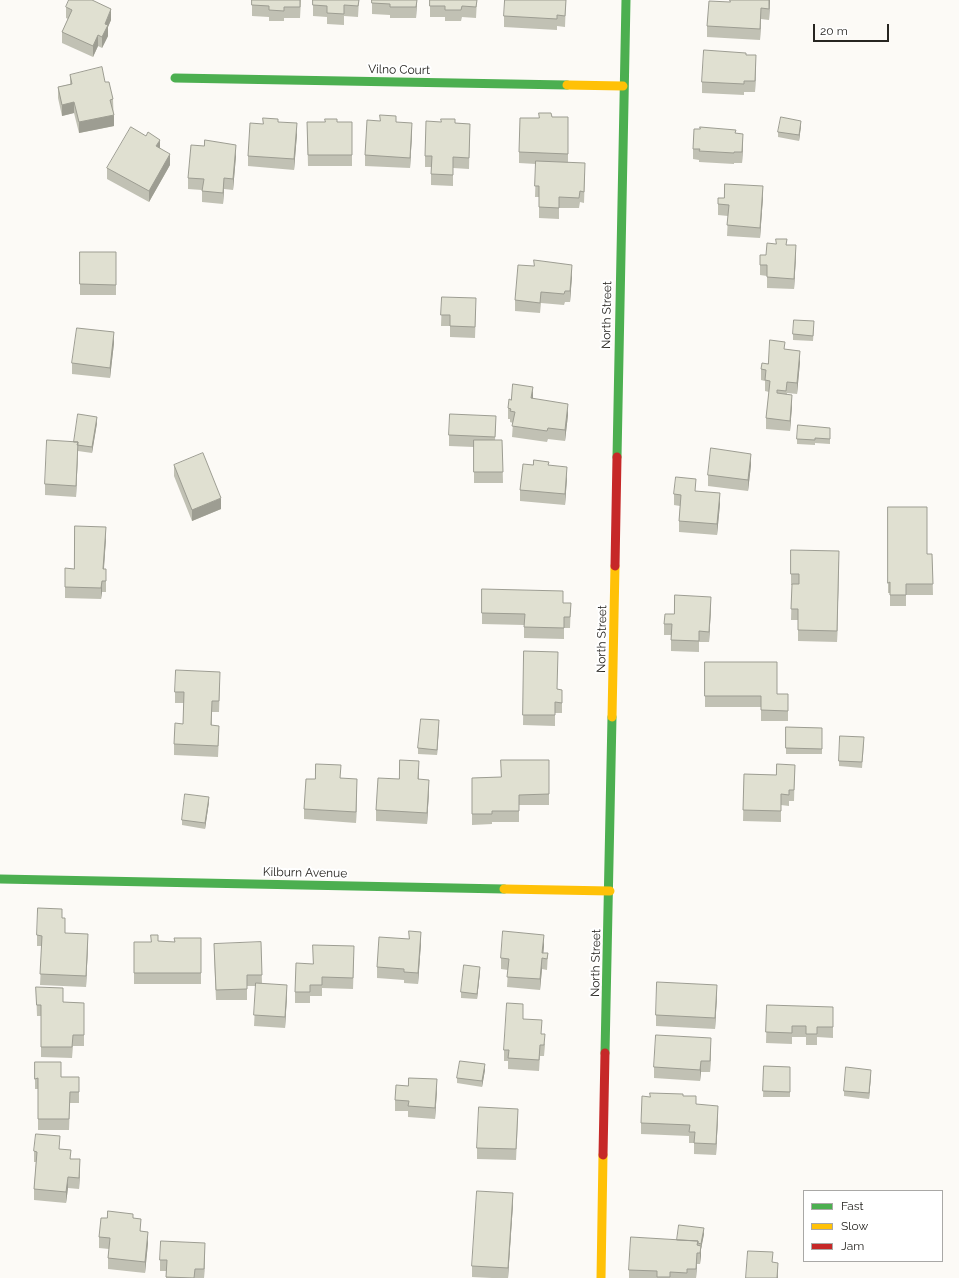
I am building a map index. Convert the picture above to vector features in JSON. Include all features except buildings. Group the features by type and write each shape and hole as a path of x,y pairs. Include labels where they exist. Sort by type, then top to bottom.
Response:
{"street":[{"name":"North Street","path":"602,1278 623,86 626,0"},
{"name":"Vilno Court","path":"175,78 623,86"},
{"name":"Kilburn Avenue","path":"0,879 610,891"}],"traffic: fast":[{"path":"617,457 626,0"},
{"path":"175,78 567,85"},
{"path":"605,1053 612,717"},
{"path":"0,879 504,889"}],"traffic: slow":[{"path":"567,85 623,86"},
{"path":"612,717 615,566"},
{"path":"504,889 610,891"},
{"path":"601,1278 603,1155"}],"traffic: jam":[{"path":"615,566 617,457"},
{"path":"603,1155 605,1053"}]}
